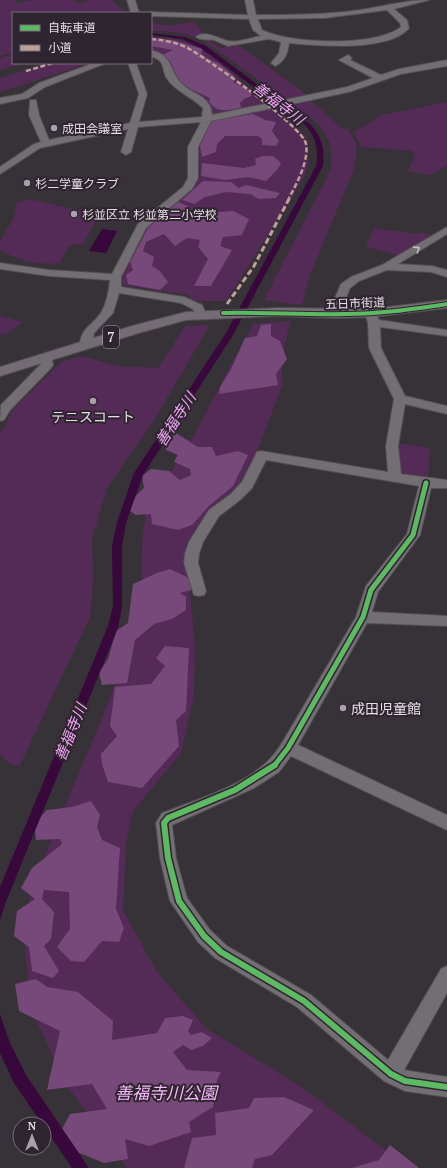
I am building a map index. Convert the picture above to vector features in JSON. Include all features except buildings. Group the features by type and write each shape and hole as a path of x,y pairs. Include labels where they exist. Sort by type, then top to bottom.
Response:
{"main road":[{"name":"五日市街道","path":"200,314 263,312 334,314 372,318 447,304"},
{"name":"7","path":"0,372 164,321 200,314"}],"street":[{"path":"131,0 135,12"},
{"path":"249,0 254,16 256,30 269,38"},
{"path":"152,14 254,16 332,15 389,8 425,0"},
{"path":"200,37 216,38 228,44 269,38 338,43 394,36 404,30 405,25 389,8"},
{"path":"275,63 283,54 286,40"},
{"path":"86,345 89,332 107,313 115,289 116,277 142,226 187,189 193,178 193,147 207,118 208,109 205,104 180,87 170,76 170,67 166,62 159,55 152,53"},
{"path":"348,58 344,60 380,78"},
{"path":"0,171 36,146 46,143 134,124 207,118 270,106 349,89 380,78 416,68 447,63"},
{"path":"0,101 25,96 42,85 99,64"},
{"path":"126,152 143,94 132,64"},
{"path":"33,102 34,115 46,143"},
{"path":"334,314 345,286 355,279 386,267 447,230"},
{"path":"0,266 49,273 116,277"},
{"path":"386,267 432,269 447,274"},
{"path":"115,289 184,300 198,307 200,314"},
{"path":"395,477 392,446 394,426 399,410 400,399 375,348 372,318 447,332"},
{"path":"0,417 5,408 47,365 46,358"},
{"path":"400,399 447,410"},
{"path":"199,591 198,581 191,569 193,550 213,515 231,502 247,484 256,470 261,455 426,483 447,484"},
{"path":"426,483 413,535 371,590 363,617 288,748 273,767 245,786 229,795 168,818 164,823 168,858 179,901 204,936 221,952 281,986 304,1001 376,1063 391,1074 405,1081 447,1087"},
{"path":"363,617 447,621"},
{"path":"288,748 447,823"},
{"path":"391,1074 447,975"}],"green space":[{"path":"0,0 15,0 18,3 32,0 75,0 79,3 91,0 112,0 125,12 12,12 12,52 0,56"},
{"path":"194,22 210,42 222,48 235,43 309,96 288,101 204,41 186,34 152,31 152,23 170,26"},
{"path":"152,37 169,38 191,44 226,68 267,104 212,115 212,109 207,101 185,87 173,76 172,66 164,57 152,52"},
{"path":"152,38 172,40 203,49 201,53 208,59 218,63 234,76 233,82 251,91 251,96 244,99 240,103 241,108 223,110 215,108 209,101 210,98 184,86 174,76 171,64 168,59 162,55 173,50 152,46"},
{"path":"12,54 12,64 21,64 0,70 0,58"},
{"path":"44,64 87,64 0,92 0,78"},
{"path":"309,99 344,130 348,128 357,146 354,169 310,275 302,305 264,300 330,171 331,148 328,139 317,124 291,103"},
{"path":"447,102 447,166 430,175 408,171 415,155 413,151 361,147 354,132 382,115"},
{"path":"274,107 305,136 308,145 308,161 305,175 226,301 200,301 190,299 189,295 122,285 123,274 147,228 192,188 200,177 199,146 210,120"},
{"path":"253,114 265,120 276,122 272,131 279,141 276,146 262,145 262,139 258,136 225,136 217,144 216,152 202,157 200,146 211,120"},
{"path":"262,156 273,156 281,163 278,169 266,181 248,177 225,180 201,176 202,163 244,168 256,165 255,159"},
{"path":"203,181 231,182 239,188 246,185 280,193 276,198 259,199 250,194 226,192 205,197 194,204 182,200"},
{"path":"29,199 99,215 84,243 69,246 60,263 44,264 29,262 0,250 0,241 13,219 17,203"},
{"path":"178,202 188,206 193,214 233,211 249,219 242,235 223,237 220,246 232,250 211,286 194,286 208,259 198,247 200,240 187,238 175,246 164,234 146,242 143,251 154,257 152,266 160,271 168,282 160,290 128,284 126,275 133,270 130,262 148,228"},
{"path":"374,228 417,234 421,232 433,236 401,256 366,247"},
{"path":"0,316 23,322 8,333 0,334"},
{"name":"善福寺川公園","path":"291,321 282,360 283,384 247,477 236,490 210,509 197,528 186,552 195,646 194,695 181,753 133,811 126,842 123,910 157,972 207,1029 303,1088 409,1168 127,1168 65,1083 31,1009 24,939 29,901 53,834 98,728 141,618 142,543 146,512 194,435 253,324"},
{"path":"271,324 271,336 280,341 287,359 276,374 278,385 219,394 220,387 231,369 245,338 257,336 261,325"},
{"path":"210,325 153,422 107,488 92,539 93,581 90,617 20,765 11,765 0,754 0,432 4,428 12,410 61,362 82,356 118,366 158,368 185,326"},
{"path":"176,433 198,447 212,447 216,456 238,451 248,455 233,486 209,506 192,525 178,530 152,524 151,514 136,515 124,507 144,488 142,476 151,469 169,471 180,480 191,475 190,469 174,462 178,455 166,450 165,443"},
{"path":"396,443 430,448 428,476 401,473"},
{"path":"170,569 191,579 191,590 180,593 186,597 186,610 172,619 154,624 135,640 127,683 102,685 99,673 108,659 116,631 128,623 133,584"},
{"path":"165,646 189,648 186,711 176,720 179,746 142,788 108,782 102,764 101,754 117,736 110,726 115,687 151,684 165,666 156,658"},
{"path":"91,801 100,815 97,827 102,840 120,848 116,909 124,928 119,942 102,941 84,962 71,961 57,947 70,929 69,892 44,890 42,899 54,912 51,939 44,946 59,971 53,978 32,971 29,947 14,936 17,911 35,899 21,888 32,868 62,844 60,839 36,840 34,823 47,810 72,807"},
{"path":"36,979 47,987 78,992 113,1021 112,1040 157,1033 165,1018 183,1016 193,1020 188,1031 191,1035 202,1032 212,1038 203,1046 191,1050 183,1045 173,1052 187,1070 221,1072 217,1080 213,1107 189,1122 191,1132 149,1146 125,1139 128,1159 104,1163 77,1152 61,1131 70,1114 107,1109 92,1084 47,1090 60,1031 19,1011 15,984"},
{"path":"284,1097 314,1110 272,1155 255,1159 252,1168 184,1168 192,1138 216,1135 215,1113 249,1108 254,1098"},
{"path":"390,1145 419,1168 352,1168 379,1160"}],"water":[{"name":"善福寺川","path":"152,33 185,37 206,46 310,124 320,138 322,144 324,154 323,166 233,335 143,475 126,523 122,546 122,607 118,628 5,904 0,921 0,887 108,626 113,606 112,546 117,522 134,473 226,333 316,166 316,144 312,134 305,125 201,48 182,39 152,35"},
{"path":"102,229 117,231 106,253 89,251"},
{"path":"0,1014 10,1043 26,1075 89,1168 72,1168 52,1139 52,1116 37,1116 14,1083 0,1053"}],"marked path":[{"path":"152,39 174,42 195,52 274,110 303,137 306,143 306,154 301,170 284,210 247,277 227,304"},
{"path":"26,71 50,64"}],"cycle path":[{"path":"223,313 278,312 346,314 399,311 447,304"},
{"path":"426,483 413,535 371,590 363,617 288,748 279,760 273,767 261,776 222,796 168,818 164,823 168,858 179,901 204,936 221,952 281,986 304,1001 376,1063 391,1074 405,1081 447,1087"}],"place":[{"name":"成田会議室","path":"54,128"},
{"name":"杉二学童クラブ","path":"27,183"},
{"name":"杉並区立 杉並第二小学校","path":"74,214"},
{"name":"テニスコート","path":"93,401"},
{"name":"成田児童館","path":"343,708"}]}
